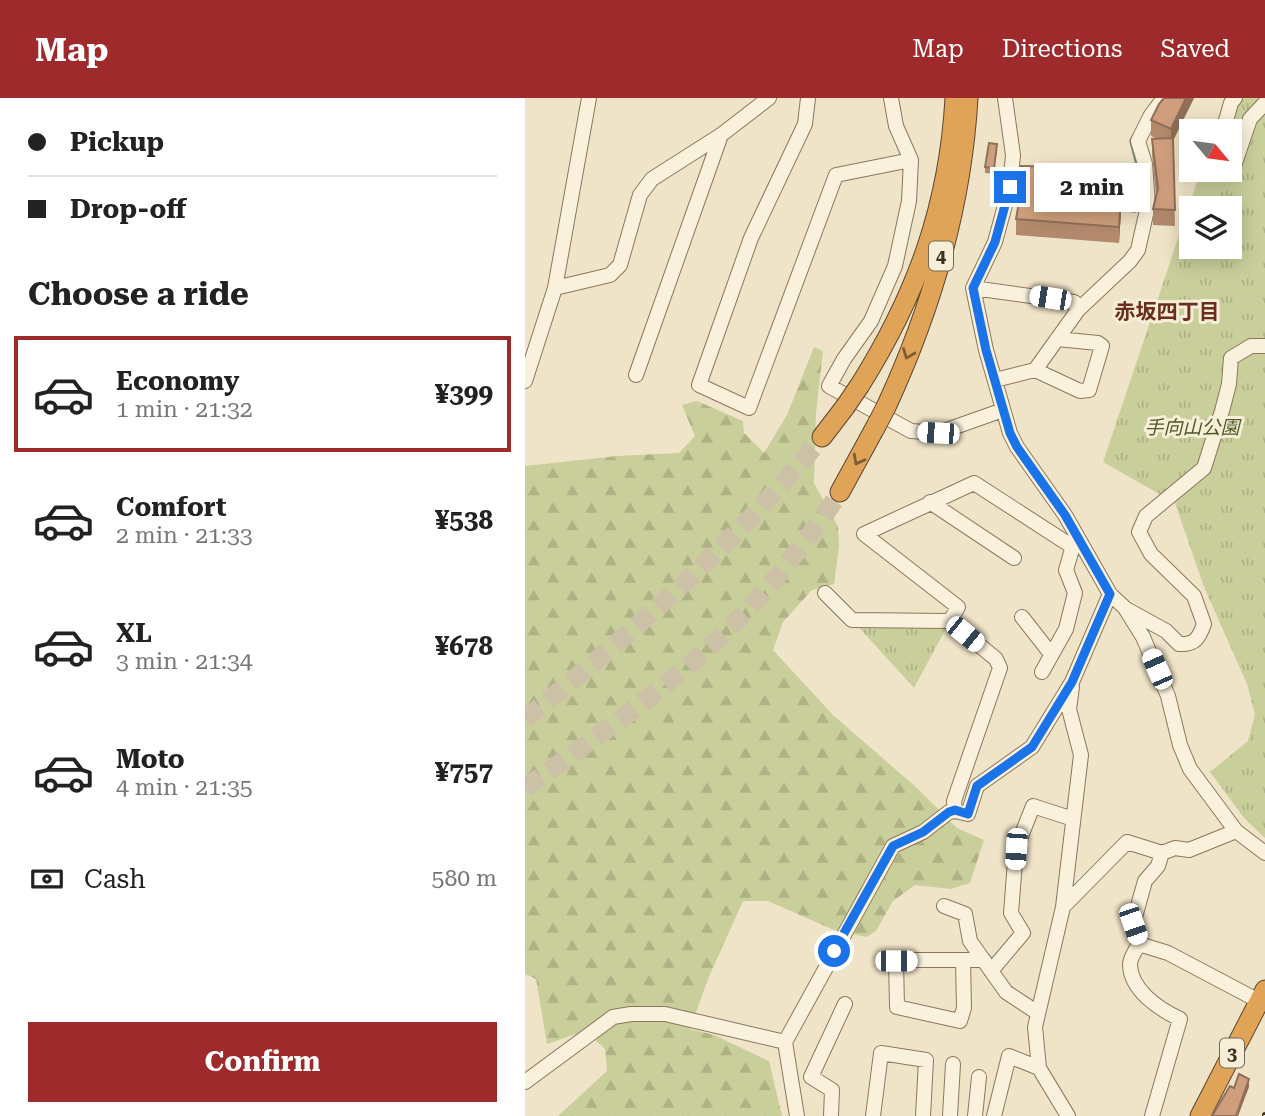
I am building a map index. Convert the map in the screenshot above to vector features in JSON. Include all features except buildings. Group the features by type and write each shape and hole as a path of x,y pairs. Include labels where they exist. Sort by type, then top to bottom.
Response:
{"highway":[{"name":"4","path":"823,438 860,385 898,321 923,262 944,185 955,98"},
{"name":"4","path":"841,492 886,407 925,308 955,200 963,158 968,98"},
{"path":"925,308 954,258"},
{"name":"3","path":"1200,1116 1262,995"}],"street":[{"path":"525,381 555,288 589,98"},
{"path":"555,288 610,275 620,265 641,195 652,179 721,135 769,98"},
{"path":"809,98 805,124 751,239 699,385 749,408 837,175 911,160"},
{"path":"891,98 896,126 911,160 909,201 895,266 871,321 829,386 911,431 938,433 1003,410"},
{"path":"1005,98 1013,155 1010,187 995,242 973,288 979,324 1003,410 1017,447 1110,594 1125,608 1166,631 1178,644 1189,645 1199,638 1205,624 1194,596 1151,554 1139,532 1146,516 1204,468 1229,384 1231,358 1251,346 1265,346"},
{"path":"1035,370 1078,310 1130,261 1138,250 1148,205 1145,164 1138,141 1151,115 1164,98"},
{"path":"1226,119 1235,98"},
{"path":"1243,140 1250,119 1265,103"},
{"path":"636,375 721,135"},
{"path":"973,288 1074,302 1078,310"},
{"path":"995,380 1035,370 1080,391 1089,390 1102,346 1098,343 1057,340"},
{"path":"950,621 958,607 864,534 974,483 1075,541"},
{"path":"930,502 1014,558"},
{"path":"1042,672 1066,629 1075,593 1066,569 1075,541"},
{"path":"825,593 852,620 950,621 996,659 1000,668 954,801 955,810"},
{"path":"797,1116 785,1042 893,846 923,832 949,812 955,810 968,814 977,786 1032,747 1072,682 1110,594"},
{"path":"1125,608 1143,637 1157,669 1190,769 1236,831 1265,853"},
{"path":"1022,617 1051,654"},
{"path":"1068,1116 1039,1068 1035,1027 1063,907 1081,755 1069,709 1072,682"},
{"path":"987,966 1023,933 1011,913 1016,849 1033,806 1073,819"},
{"path":"1063,907 1126,842 1162,853 1175,848 1189,850 1236,831"},
{"path":"1152,1116 1180,1019 1164,1012 1133,982 1130,962 1139,944 1133,924 1145,881 1158,866 1162,853"},
{"path":"944,906 965,914 970,941 1006,992 1038,1013"},
{"path":"1139,944 1168,953 1262,995"},
{"path":"963,960 963,972 964,984 964,1008 960,1021 897,1007 896,961 908,960 959,960 971,960 987,966"},
{"path":"831,1116 832,1090 811,1077 845,1004"},
{"path":"525,1082 613,1017 631,1014 665,1014 785,1042"},
{"path":"873,1116 881,1053 926,1059 923,1116"},
{"path":"996,1116 1009,1056 1039,1068"},
{"path":"950,1116 953,1064"},
{"path":"975,1116 979,1077"}],"green space":[{"name":"手向山公園","path":"1225,98 1265,98 1265,838 1244,818 1210,772 1248,741 1255,714 1247,684 1204,587 1175,503 1103,462 1179,236 1179,259 1242,259 1242,196 1192,196 1197,182 1243,182 1243,119 1218,119"},
{"path":"814,347 823,351 816,413 814,483 838,526 839,546 834,584 812,590 783,622 773,650 833,715 917,788 957,828 984,840 970,883 951,889 915,885 893,901 876,931 867,937 834,930 768,901 743,901 708,979 690,1029 714,1035 769,1061 782,1116 558,1116 607,1071 605,1049 585,1031 547,1044 536,979 525,974 525,466 617,456 679,453 695,436 682,405 697,401 743,421 744,433 764,453 787,415"},
{"path":"852,620 950,621 914,688"}],"waterway":[{"path":"1134,135 1131,141 1139,172"},
{"path":"1140,213 1141,196"}],"tunnel":[{"path":"525,719 604,654 718,551 822,437"},
{"path":"525,788 633,710 710,647 777,577 840,492"}],"district":[{"name":"赤坂四丁目","path":"1167,312"}],"route":[{"path":"834,951 893,846 923,832 949,812 955,810 968,814 977,786 1032,747 1072,682 1110,594 1065,515 1010,433 979,324 973,288 995,242 1010,187"}]}
